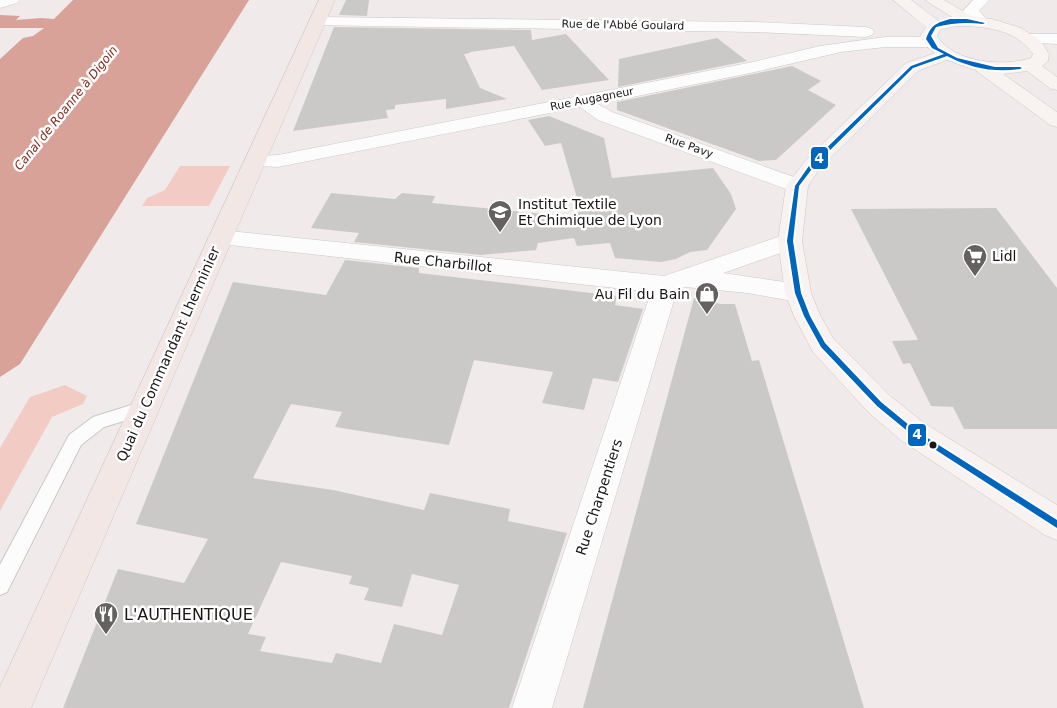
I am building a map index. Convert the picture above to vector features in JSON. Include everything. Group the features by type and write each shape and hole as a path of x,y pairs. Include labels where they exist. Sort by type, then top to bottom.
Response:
{"main road":[{"name":"Quai du Commandant Lherminier","path":"11,708 322,11"}],"street":[{"path":"0,3 12,0"},
{"path":"901,0 935,39 982,67 1057,121"},
{"path":"933,0 975,22 1015,32 1029,39 1038,46 1041,54 1039,61 1031,66 1017,69 982,67"},
{"path":"975,22 970,11 982,0"},
{"name":"Rue de l'Abbé Goulard","path":"322,11 754,27 935,39"},
{"path":"975,22 944,22 935,39 912,67 812,164 797,186 790,241 798,293 807,316 823,345 879,404 913,432 1057,524"},
{"path":"1029,39 1057,38"},
{"name":"Rue Augagneur","path":"255,161 278,161 755,67 787,58 842,47 935,39"},
{"path":"1031,66 1057,85"},
{"name":"Rue Pavy","path":"584,100 605,116 797,186"},
{"name":"Rue Charbillot","path":"220,238 674,282 748,284 798,293"},
{"path":"674,282 790,241"},
{"name":"Rue Charpentiers","path":"532,708 674,282"}],"lane":[{"path":"0,585 75,440 88,426 105,418 144,408"}],"shaded area":[{"path":"180,166 230,166 209,206 142,206 147,198 165,190"},
{"path":"65,385 87,396 83,404 52,417 0,511 0,448 30,397"}],"water":[{"name":"Canal de Roanne à Digoin","path":"73,0 249,0 20,364 0,377 0,59 23,38 33,36 44,28 0,28 0,15 20,16 16,20 54,19"}],"building":[{"path":"346,0 369,0 367,16 339,15"},
{"path":"334,27 531,30 532,40 566,34 609,80 542,90 514,46 470,52 464,54 480,88 507,99 446,109 446,99 395,105 395,109 386,110 388,118 293,131"},
{"path":"717,38 747,61 618,87 619,59"},
{"path":"792,66 821,81 808,90 836,105 776,160 759,161 617,110 617,102"},
{"path":"549,116 604,138 612,178 713,168 731,194 736,209 707,250 690,252 676,259 661,262 615,258 610,243 577,246 574,238 538,243 536,250 481,255 354,242 359,233 311,228 331,193 395,199 402,193 435,196 432,203 576,217 575,212 581,212 561,143 545,146 528,120"},
{"path":"996,208 1057,288 1057,429 964,429 953,407 931,406 910,363 903,364 892,341 918,340 851,209"},
{"path":"345,260 419,268 419,273 617,296 615,305 643,309 618,382 593,378 584,410 542,403 553,372 474,360 449,445 335,427 342,412 291,404 253,478 333,490 424,510 430,493 510,509 508,521 567,533 509,708 63,708 118,569 184,583 208,539 136,524 233,282 326,295","holes":["281,562 352,576 349,584 369,588 364,600 402,607 412,574 459,585 442,635 394,624 381,663 336,653 332,663 260,651 266,637 248,634"]},
{"path":"694,298 721,304 735,304 752,361 759,360 864,708 583,708"}],"transit line":[{"name":"4","path":"956,59 933,47 928,39 931,31 942,22 950,20 967,20 983,23"},
{"name":"4","path":"956,59 937,49 929,36 934,27 958,22 983,23"},
{"name":"4","path":"946,55 912,67 813,164 797,186 790,241 798,293 807,316 823,345 879,404 913,432 1057,524"},
{"name":"4","path":"956,59 995,68 1020,68"},
{"name":"4","path":"956,59 987,68 1020,68"}],"place":[{"name":"Institut Textile Et Chimique de Lyon","path":"500,233"},
{"name":"Lidl","path":"975,277"},
{"name":"Au Fil du Bain","path":"707,315"},
{"name":"L'AUTHENTIQUE","path":"106,635"}]}
